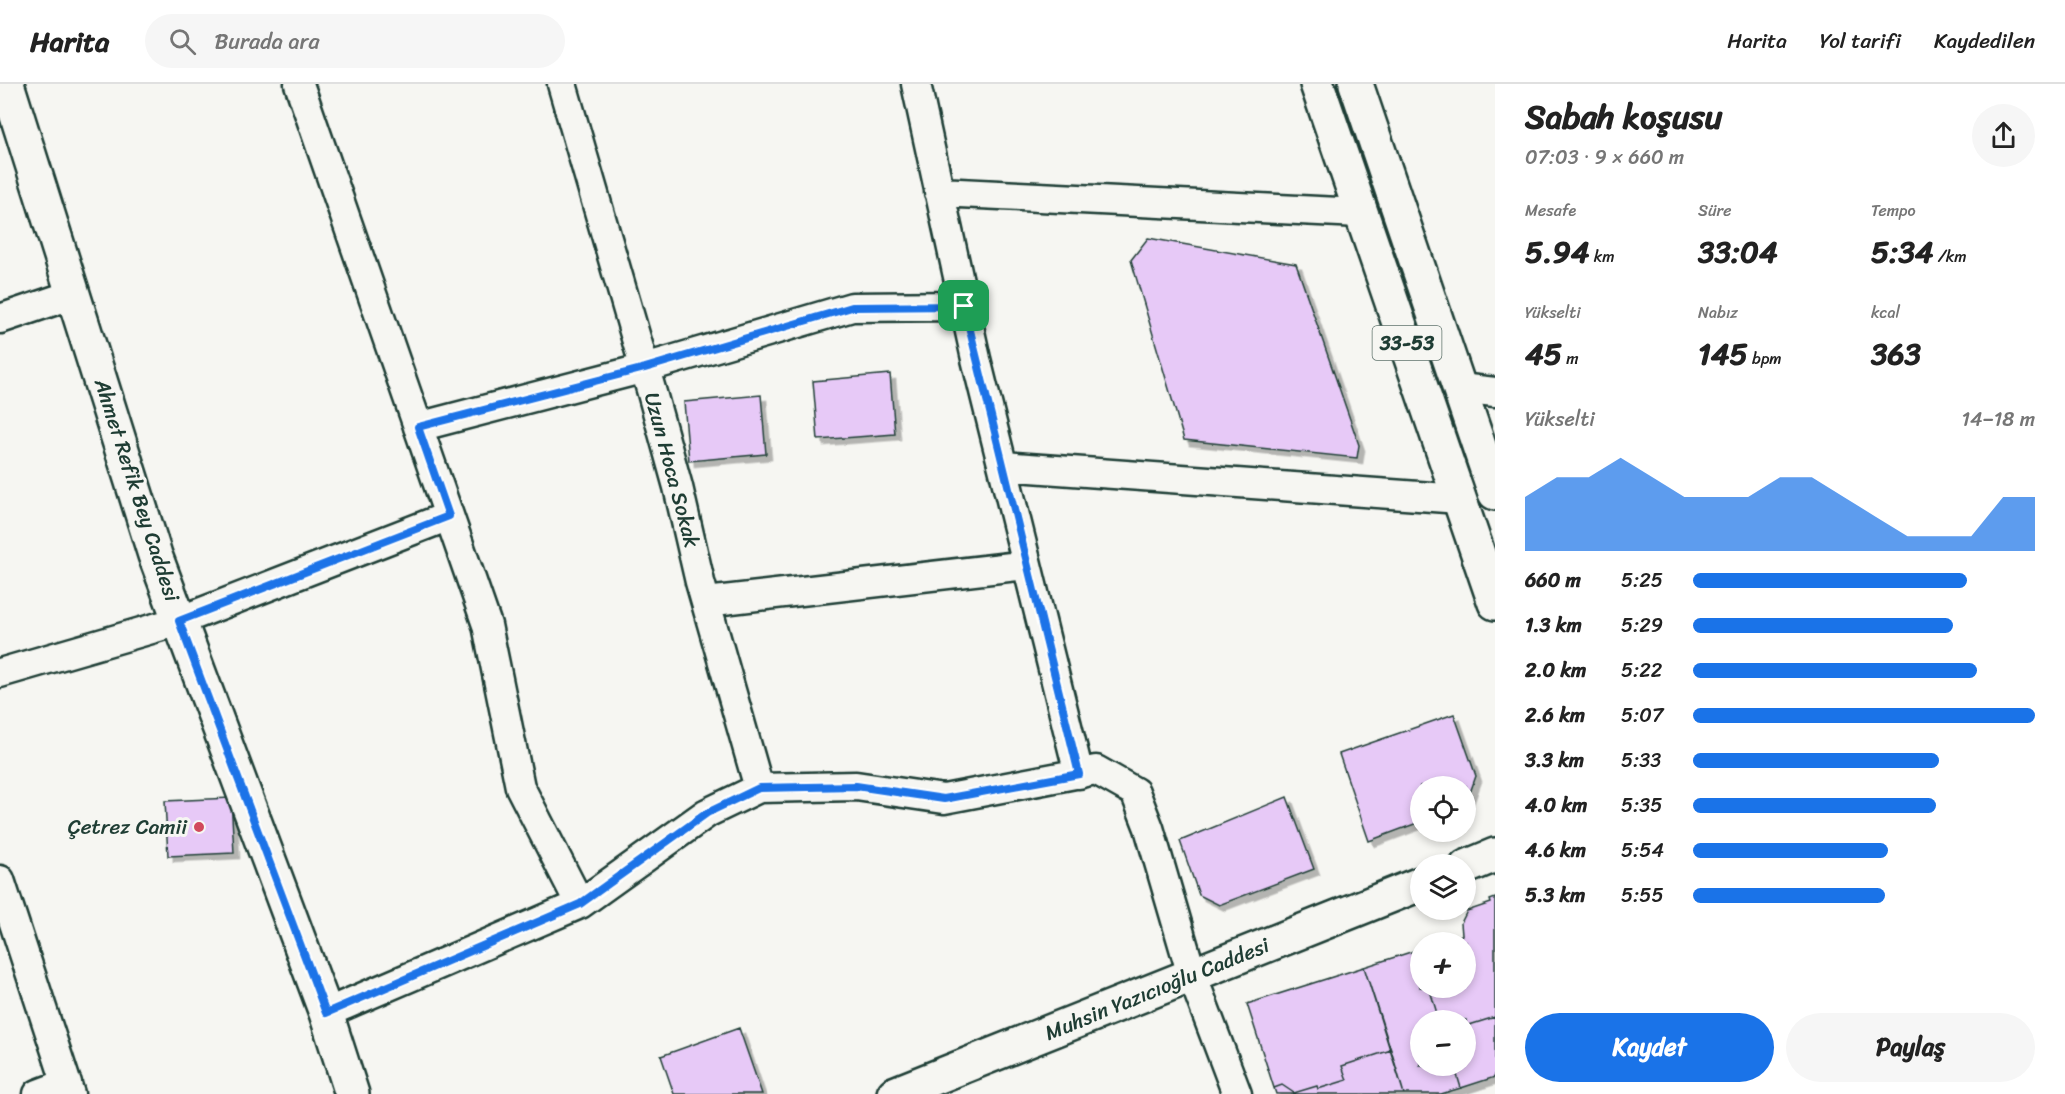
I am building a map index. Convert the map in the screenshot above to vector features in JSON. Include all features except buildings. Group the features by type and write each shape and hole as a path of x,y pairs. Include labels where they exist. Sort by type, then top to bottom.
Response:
{"street":[{"name":"Ahmet Refik Bey Caddesi","path":"7,84 155,555 326,1013 352,1094"},
{"path":"299,84 487,625 520,787 580,904"},
{"name":"Uzun Hoca Sokak","path":"562,84 645,368 678,487 706,602 759,788"},
{"path":"916,84 964,306 1079,774"},
{"name":"33-53","path":"1317,84 1495,603"},
{"name":"33-53","path":"1356,84 1495,493"},
{"path":"939,192 1360,213"},
{"path":"0,319 74,294"},
{"path":"418,427 645,368 852,307 964,306"},
{"path":"1459,388 1495,392"},
{"path":"1003,466 1460,499"},
{"path":"0,673 179,621 449,516"},
{"path":"706,602 1027,565"},
{"path":"326,1013 580,904 707,813 759,788 856,786 944,799 1096,770 1135,792 1149,828 1192,975 1237,1094"},
{"path":"1476,863 1495,855"},
{"path":"0,880 69,1088 38,1094"},
{"name":"Muhsin Yazıcıoğlu Caddesi","path":"894,1094 1410,888"}],"place":[{"name":"Çetrez Camii","path":"199,827"}],"route":[{"path":"964,306 1079,774 944,799 856,786 759,788 707,813 580,904 326,1013 179,621 449,516 418,427 645,368 852,307 964,306"}]}
